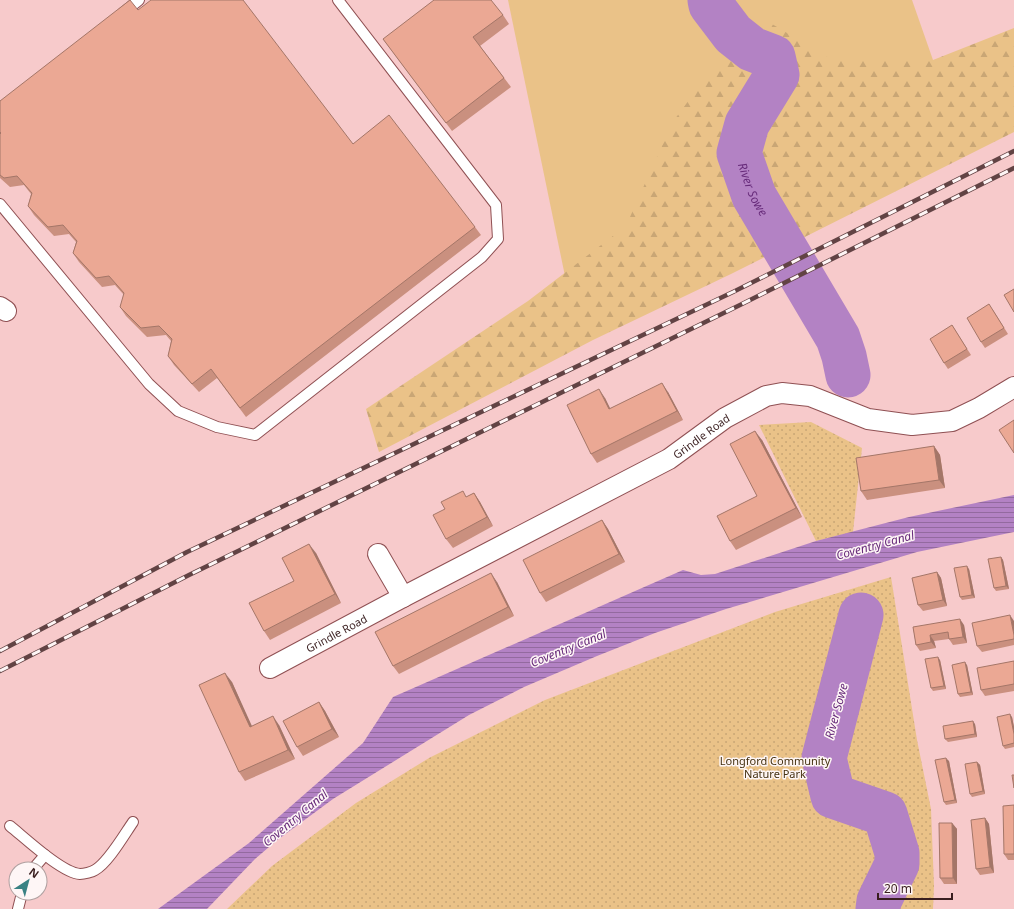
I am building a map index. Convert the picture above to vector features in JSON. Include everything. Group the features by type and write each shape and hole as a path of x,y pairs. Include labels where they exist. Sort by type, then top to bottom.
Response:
{"street":[{"name":"Grindle Road","path":"270,668 669,459 725,418 766,396 782,393 795,393 810,396 868,419 912,425 952,421 979,408 1014,388"},
{"path":"378,554 403,597"}],"lane":[{"path":"114,19 139,0"},
{"path":"0,204 149,384 178,411 216,427 255,435 482,257 498,239 496,205 338,0"},
{"path":"10,826 45,855 67,870 80,874 95,870 106,860 133,822"},
{"path":"40,861 45,855"}],"green space":[{"path":"508,0 912,0 933,60 572,310"},
{"path":"772,24 834,61 933,60 1014,28 1014,132 731,274 593,340 379,452 366,409 528,301 626,226 672,123 706,77"},
{"path":"811,422 862,448 853,532 816,541 759,425"},
{"name":"Longford Community Nature Park","path":"891,577 917,740 931,809 934,886 933,909 227,909 272,866 356,803 429,758 545,700 775,612"}],"water":[{"name":"Coventry Canal","path":"1014,495 1014,532 917,552 726,609 655,633 524,687 469,715 333,799 276,841 255,859 207,909 158,909 249,843 363,743 393,697 683,570 701,575 715,574 816,541 909,517"}],"building":[{"path":"130,0 138,10 151,0 243,0 353,144 389,115 475,227 240,408 211,369 192,384 168,356 172,339 159,326 141,328 120,307 124,293 109,276 96,278 73,253 77,241 63,225 48,227 28,206 32,193 17,176 4,178 0,175 0,101"},
{"path":"434,0 491,0 503,15 473,37 504,78 446,123 383,39"},
{"path":"1014,289 1014,312 1004,295"},
{"path":"989,304 1004,328 981,342 967,318"},
{"path":"952,325 967,349 944,363 930,339"},
{"path":"662,383 677,411 591,454 567,405 599,389 609,409"},
{"path":"1014,420 1014,453 999,430"},
{"path":"755,431 796,508 730,541 717,516 757,496 730,444"},
{"path":"934,446 939,480 861,491 856,458"},
{"path":"463,491 466,497 474,493 487,517 446,539 433,515 445,509 441,502"},
{"path":"602,520 619,554 540,593 523,560"},
{"path":"309,544 335,594 264,631 249,603 294,581 282,558"},
{"path":"1001,557 1006,586 994,588 988,559"},
{"path":"967,566 972,595 960,597 954,568"},
{"path":"937,572 943,600 918,605 912,578"},
{"path":"491,573 508,607 393,666 375,632"},
{"path":"1010,615 1014,639 977,646 972,623"},
{"path":"960,619 963,637 949,639 948,632 930,635 931,642 916,645 913,627"},
{"path":"938,657 944,686 931,688 925,659"},
{"path":"1014,661 1014,684 981,690 977,668"},
{"path":"965,662 971,692 958,694 952,665"},
{"path":"225,673 250,727 273,716 288,750 239,772 199,685"},
{"path":"319,702 332,729 297,747 283,721"},
{"path":"1010,714 1014,734 1014,743 1003,746 997,717"},
{"path":"973,721 975,734 945,739 943,726"},
{"path":"946,758 955,800 944,802 935,760"},
{"path":"977,762 983,791 970,794 965,764"},
{"path":"1012,775 1014,775 1014,788"},
{"path":"1014,805 1014,854 1004,854 1003,806"},
{"path":"985,818 990,867 976,869 971,820"},
{"path":"939,823 952,823 953,878 940,878"}],"waterway":[{"name":"River Sowe","path":"710,0 711,5 733,34 752,49 773,57 777,75 747,124 739,153 754,196 838,338 848,375"},
{"name":"River Sowe","path":"861,615 824,758 833,796 885,814 897,853 897,864 879,901 878,909"}],"railway":[{"path":"0,651 187,552 733,292 1014,151"},
{"path":"0,671 189,575 740,305 1014,168"}]}
